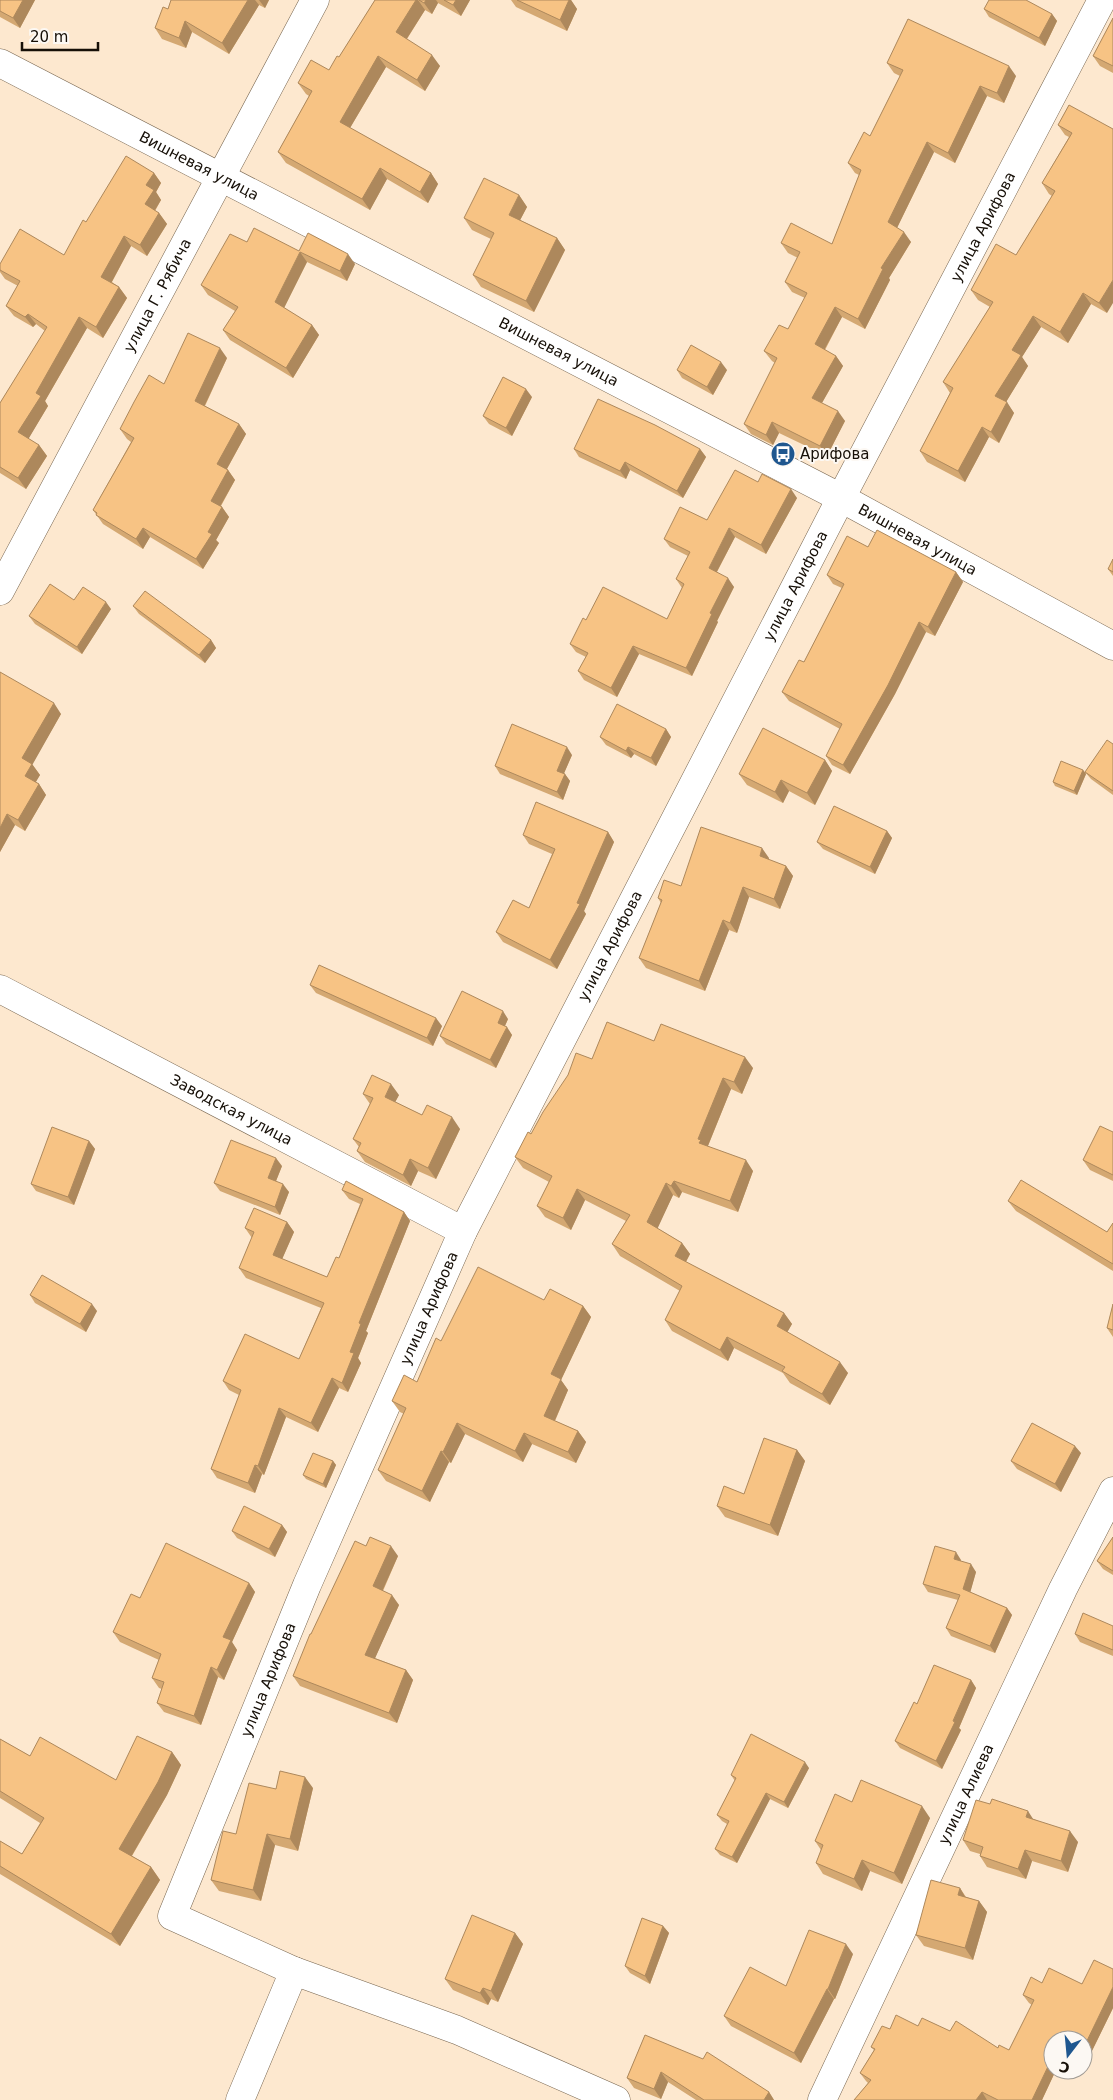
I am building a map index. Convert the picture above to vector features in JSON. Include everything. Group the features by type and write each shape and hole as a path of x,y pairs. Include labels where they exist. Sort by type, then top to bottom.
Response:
{"street":[{"name":"улица Г. Рябича","path":"0,591 315,0"},
{"name":"улица Арифова","path":"294,1971 172,1916 307,1585 463,1231 840,498 1102,0"},
{"name":"Вишневая улица","path":"0,63 840,498 1113,646"},
{"name":"Заводская улица","path":"0,989 463,1231"},
{"name":"улица Алиева","path":"822,2100 1059,1598 1113,1491"},
{"path":"240,2100 294,1971 457,2030 616,2100"}],"building":[{"path":"0,0 23,0 13,18 0,11"},
{"path":"171,0 248,0 222,43 185,21 179,38 155,28 163,7 168,9"},
{"path":"375,0 416,0 396,32 432,55 417,80 378,56 340,122 431,173 420,192 380,168 362,199 278,152 312,91 298,83 311,60 329,70"},
{"path":"444,0 456,0 453,5"},
{"path":"517,0 569,0 560,20"},
{"path":"989,0 1026,0 1052,14 1039,38 984,9"},
{"path":"1113,18 1113,66 1093,56"},
{"path":"908,19 1009,66 997,93 980,86 948,153 927,142 888,222 904,232 881,268 883,269 858,319 835,307 815,344 836,356 812,398 838,411 820,446 772,422 766,435 744,424 777,358 764,351 779,325 788,329 807,293 785,282 800,252 781,243 791,223 832,244 861,170 848,163 864,132 870,136 903,70 887,63"},
{"path":"1069,105 1113,129 1113,280 1099,303 1083,293 1060,332 1033,316 1012,350 1021,355 995,396 1007,402 991,432 982,427 958,471 920,451 953,388 943,382 993,302 971,290 996,244 1016,255 1055,191 1042,183 1072,133 1058,125"},
{"path":"126,156 154,173 146,185 154,190 145,204 159,213 140,245 124,236 101,277 119,287 96,327 79,317 36,393 41,396 18,432 39,445 18,478 0,467 0,403 47,327 28,314 25,317 6,306 20,281 0,270 0,264 20,229 64,255 83,220 86,222"},
{"path":"484,178 519,195 509,215 557,238 526,301 473,275 494,233 464,218"},
{"path":"254,228 299,251 308,233 348,254 340,271 300,252 275,302 312,325 286,368 223,330 238,307 201,285 230,234 247,242"},
{"path":"188,333 220,348 195,401 239,424 217,464 228,470 211,501 222,507 208,532 212,534 196,559 143,528 136,539 96,515 97,513 93,510 134,438 120,429 134,402 149,375 164,384"},
{"path":"691,345 721,362 707,387 677,370"},
{"path":"503,377 526,389 506,428 483,416"},
{"path":"598,399 655,425 700,449 677,491 625,462 620,471 574,449"},
{"path":"735,470 758,482 762,474 791,489 761,545 729,528 709,568 728,578 710,613 712,614 686,668 633,646 611,688 578,671 588,653 570,644 583,618 586,620 603,587 667,619 684,584 676,579 690,552 664,539 680,507 707,520"},
{"path":"877,530 956,572 928,627 919,622 888,685 843,765 826,756 842,724 782,692 799,660 804,662 844,584 827,575 847,536 868,547"},
{"path":"1113,559 1113,572 1108,569"},
{"path":"50,584 74,600 83,587 106,602 77,647 29,616"},
{"path":"145,591 211,640 199,655 133,606"},
{"path":"0,672 54,703 22,758 32,764 25,776 39,784 18,820 7,814 0,828"},
{"path":"617,704 666,729 651,758 628,747 626,751 600,737"},
{"path":"512,724 567,747 557,771 565,774 557,792 495,766"},
{"path":"763,728 825,760 807,793 781,780 775,792 739,774"},
{"path":"1107,740 1113,744 1113,791 1085,772"},
{"path":"1061,761 1083,770 1074,791 1053,782"},
{"path":"536,802 608,832 577,903 580,904 550,960 496,932 513,900 529,908 555,849 523,835"},
{"path":"834,806 887,831 870,867 817,842"},
{"path":"701,827 762,848 760,856 786,866 774,899 743,887 730,923 723,920 699,981 639,958 662,900 658,898 664,880 681,886"},
{"path":"319,965 436,1018 427,1038 310,985"},
{"path":"462,991 503,1011 498,1023 507,1027 490,1060 440,1036"},
{"path":"607,1022 654,1041 661,1024 745,1057 734,1082 723,1078 698,1139 701,1140 699,1143 746,1160 730,1201 674,1181 671,1186 666,1183 647,1222 682,1243 675,1256 784,1313 777,1326 840,1362 822,1394 782,1371 785,1367 727,1337 720,1350 665,1320 682,1286 612,1244 630,1215 577,1189 563,1218 537,1206 552,1176 515,1157 528,1132 531,1134 543,1112 568,1075 576,1053 592,1059"},
{"path":"372,1075 391,1084 385,1097 422,1115 427,1105 452,1117 428,1168 410,1159 403,1175 357,1151 361,1143 353,1139 373,1098 363,1094"},
{"path":"1100,1126 1113,1132 1113,1175 1083,1160"},
{"path":"52,1127 89,1141 68,1197 31,1184"},
{"path":"231,1140 276,1158 268,1178 283,1184 275,1207 214,1183"},
{"path":"1021,1180 1107,1232 1113,1223 1113,1264 1008,1201"},
{"path":"346,1181 404,1212 359,1323 361,1324 350,1352 354,1353 342,1383 332,1378 311,1423 279,1408 258,1466 255,1465 248,1483 211,1469 241,1390 223,1381 245,1334 299,1359 324,1303 239,1268 254,1232 245,1228 254,1208 287,1222 273,1255 327,1277 336,1257 339,1258 363,1199 342,1190"},
{"path":"478,1267 544,1300 550,1289 583,1306 551,1374 561,1379 544,1416 578,1431 568,1452 524,1433 515,1451 457,1423 422,1491 378,1470 406,1408 392,1401 404,1375 417,1382 436,1338 441,1341"},
{"path":"42,1275 92,1304 80,1324 30,1295"},
{"path":"1113,1304 1113,1330 1107,1328"},
{"path":"1032,1423 1075,1446 1055,1484 1011,1461"},
{"path":"764,1438 797,1450 770,1525 717,1506 724,1486 744,1494"},
{"path":"313,1453 333,1461 323,1484 303,1475"},
{"path":"244,1506 282,1525 269,1549 232,1531"},
{"path":"370,1537 391,1546 373,1586 392,1595 365,1655 406,1670 389,1713 293,1676 310,1634 355,1541 366,1546"},
{"path":"1113,1537 1113,1571 1097,1561"},
{"path":"166,1543 249,1583 223,1637 231,1640 217,1670 211,1667 194,1716 157,1703 164,1682 152,1678 161,1654 113,1632 131,1594 140,1598"},
{"path":"935,1546 956,1552 954,1559 971,1564 963,1589 1007,1608 990,1646 946,1628 960,1595 923,1584"},
{"path":"1083,1613 1113,1626 1113,1650 1075,1634"},
{"path":"934,1665 971,1680 953,1721 955,1722 936,1761 895,1741 914,1702 917,1704"},
{"path":"751,1734 805,1762 784,1802 766,1793 732,1857 715,1849 729,1821 717,1815 736,1778 731,1775"},
{"path":"137,1736 172,1752 158,1782 119,1849 151,1867 111,1934 0,1866 0,1841 22,1854 44,1818 0,1791 0,1739 30,1756 40,1737 116,1780"},
{"path":"280,1771 305,1777 290,1839 267,1834 253,1890 211,1880 223,1831 236,1834 249,1783 276,1789"},
{"path":"861,1780 922,1806 894,1873 862,1860 854,1879 816,1863 823,1845 815,1841 835,1794 852,1802"},
{"path":"992,1799 1028,1811 1026,1817 1070,1831 1061,1861 1025,1850 1018,1869 980,1856 983,1847 963,1840 976,1800 990,1804"},
{"path":"931,1880 960,1888 958,1895 979,1901 965,1948 916,1935"},
{"path":"472,1915 515,1933 491,1991 483,1988 480,1993 445,1979"},
{"path":"642,1918 663,1926 645,1976 625,1966"},
{"path":"809,1930 846,1944 828,1989 794,2053 724,2016 750,1967 786,1986"},
{"path":"1094,1960 1113,1969 1113,1987 1092,2030 1043,2030 1043,2077 1032,2100 998,2100 982,2092 976,2100 854,2100 871,2080 860,2073 875,2049 871,2047 882,2026 890,2029 896,2015 918,2026 922,2018 950,2031 956,2021 998,2048 999,2045 1009,2050 1034,2000 1023,1995 1031,1977 1042,1983 1049,1968 1082,1984"},
{"path":"645,2035 703,2059 707,2052 769,2092 764,2100 704,2100 661,2072 654,2089 627,2078"}],"place":[{"name":"Арифова","path":"783,454"}]}
